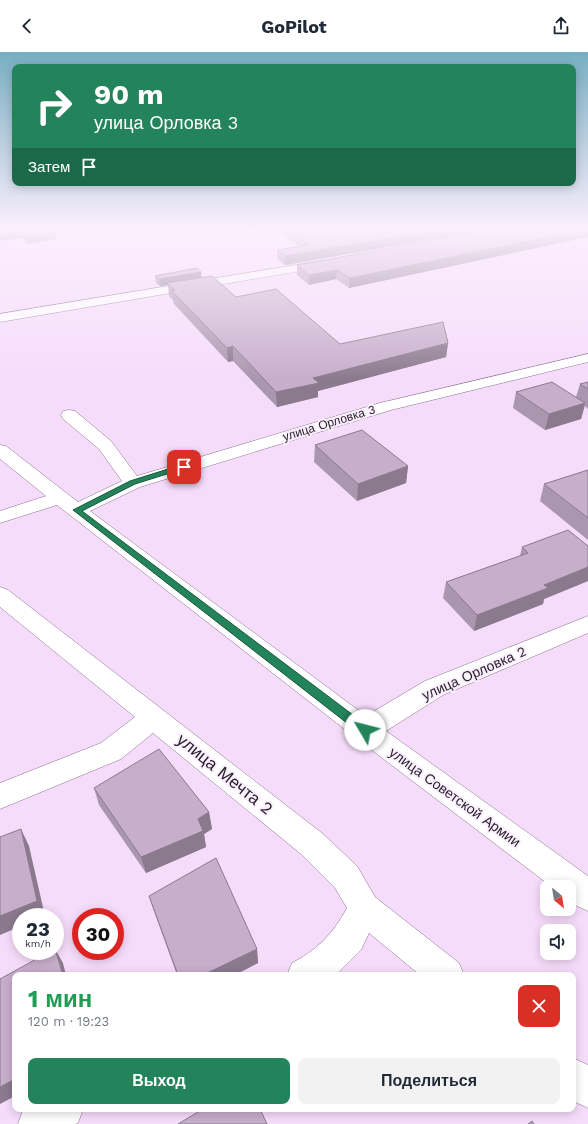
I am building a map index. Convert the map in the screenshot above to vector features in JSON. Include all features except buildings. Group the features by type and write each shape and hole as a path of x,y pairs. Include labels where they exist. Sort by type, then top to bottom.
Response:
{"street":[{"path":"0,318 228,280"},
{"name":"улица Орловка 3","path":"0,517 68,504 132,483 386,406 588,358"},
{"path":"69,415 105,445 124,468 132,483"},
{"name":"улица Советской Армии","path":"0,450 68,504 365,730 588,896"},
{"name":"улица Мечта 2","path":"0,595 312,844 346,877 364,908"},
{"name":"улица Орловка 2","path":"365,730 434,688 588,624"},
{"path":"0,796 111,751 154,718"},
{"path":"310,972 321,966 349,938 364,908 443,972"},
{"path":"576,1079 588,1089"},
{"path":"37,1124 59,1112"}],"route":[{"path":"184,467 132,483 77,510 365,730"}]}
